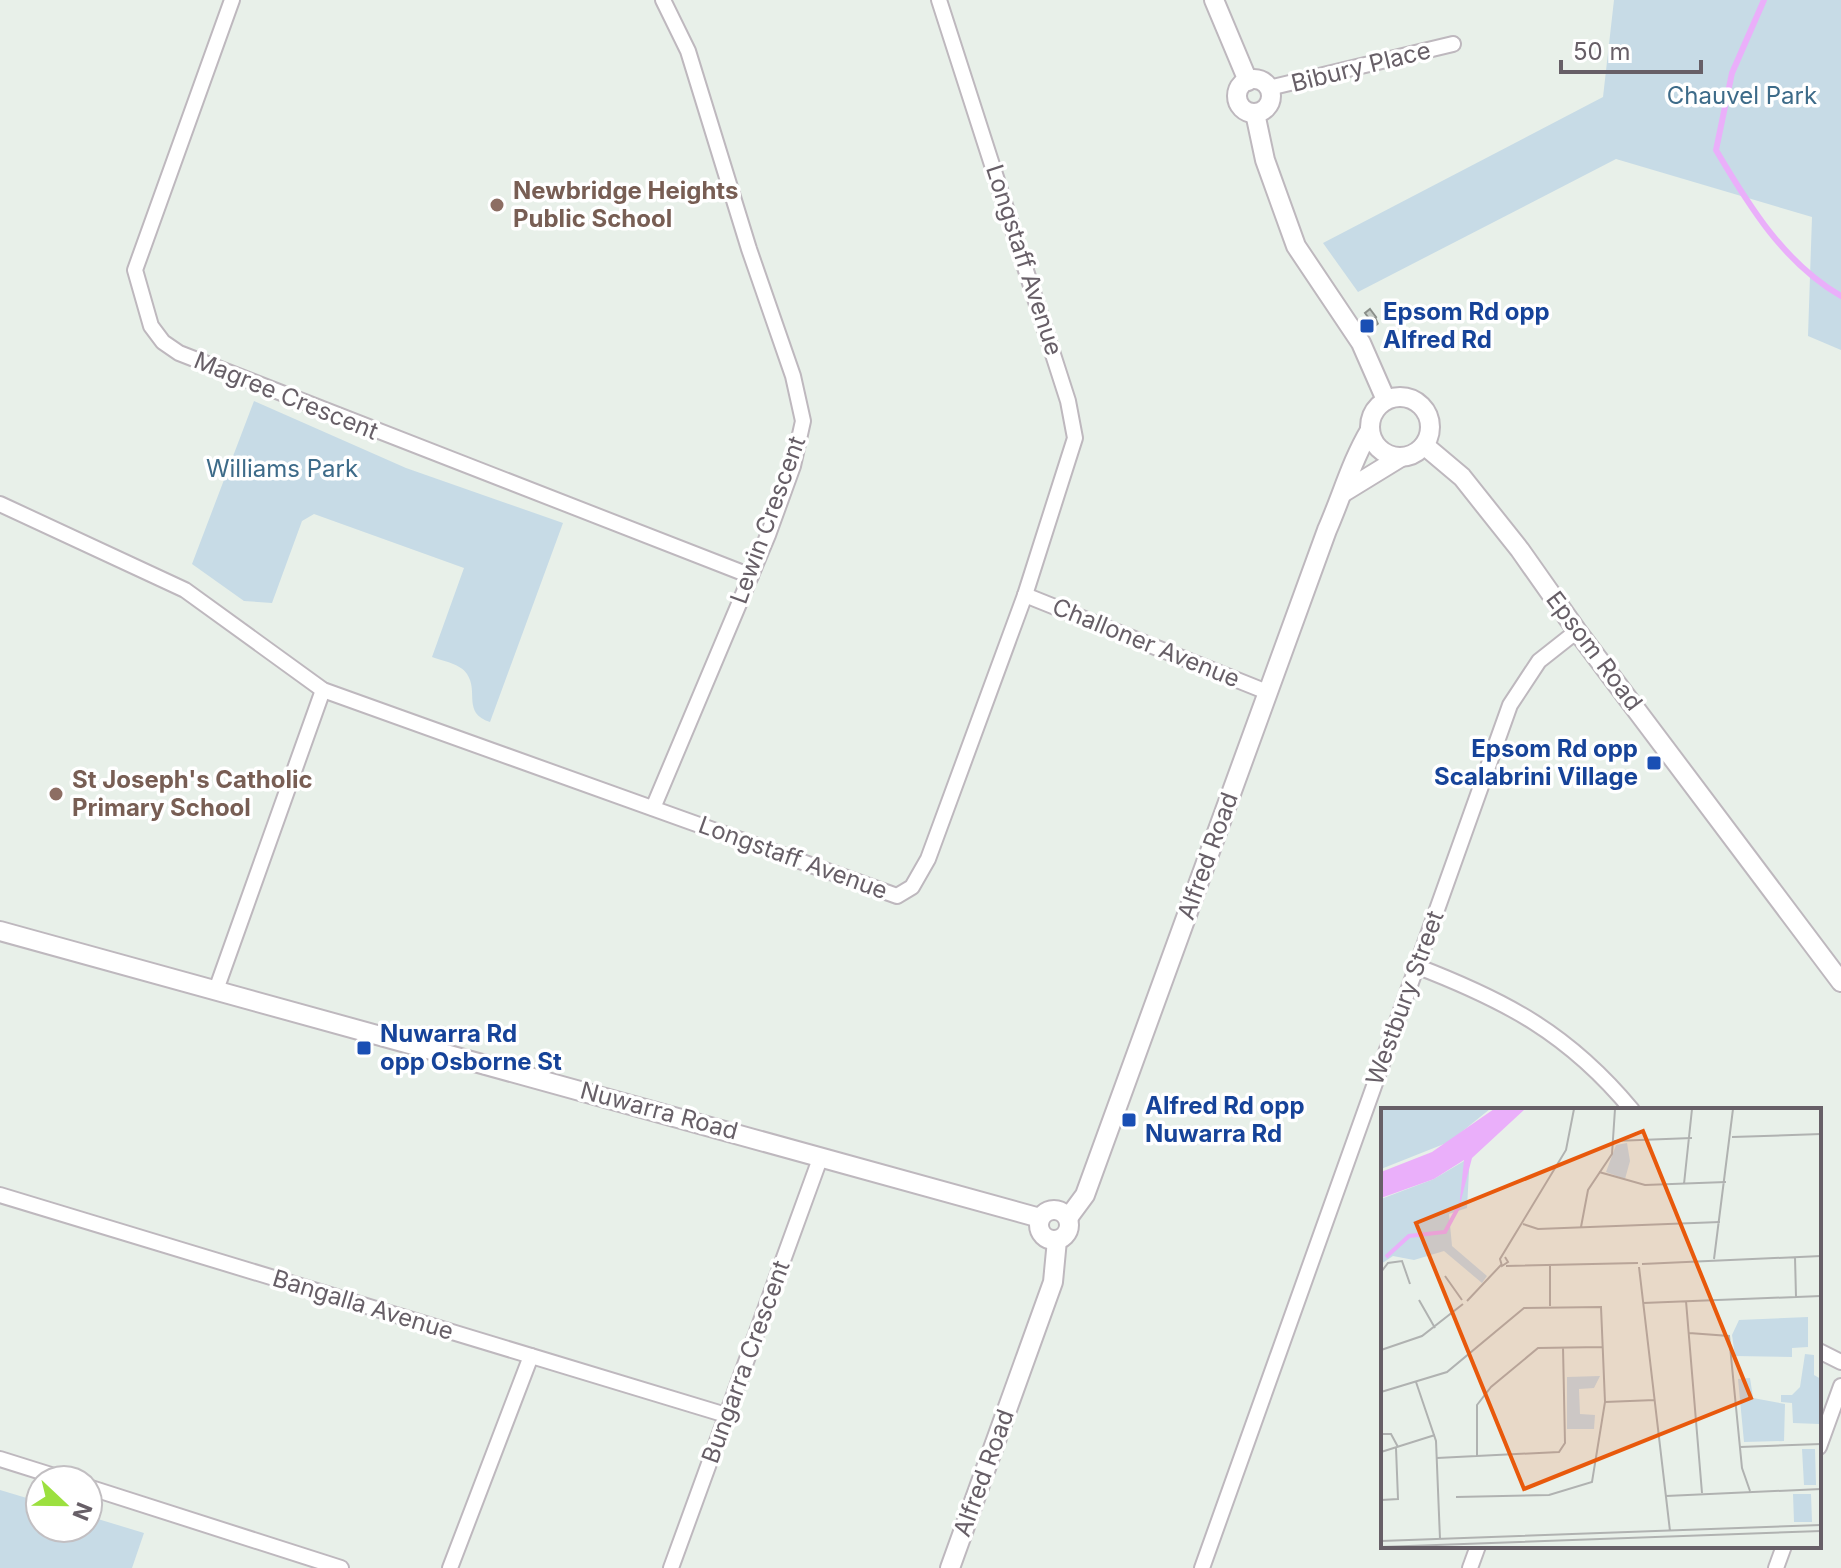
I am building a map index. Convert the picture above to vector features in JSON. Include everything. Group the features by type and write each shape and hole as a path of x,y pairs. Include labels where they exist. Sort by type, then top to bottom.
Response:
{"street":[{"name":"Magree Crescent","path":"232,0 135,270 146,311 163,342 179,353 751,576"},
{"name":"Lewin Crescent","path":"653,808 751,576 793,466 803,421 793,376 749,249 688,51 663,0"},
{"name":"Longstaff Avenue","path":"0,504 185,590 323,690 897,896 912,887 928,859 1025,595 1075,438 1064,386 939,0"},
{"path":"1214,0 1248,81"},
{"name":"Bibury Place","path":"1269,88 1453,44"},
{"path":"1257,80 1269,88 1269,104 1255,113 1242,108 1238,99 1239,88 1248,81 1257,80"},
{"path":"1255,113 1265,160 1296,246 1361,343 1386,400"},
{"path":"1344,492 1424,445 1429,419 1420,404 1403,397 1386,400 1373,413 1370,430 1384,453 1401,457"},
{"name":"Alfred Road","path":"1068,1218 1085,1195 1267,692 1344,492 1348,471 1370,430"},
{"name":"Epsom Road","path":"1424,445 1462,477 1520,550 1577,631 1841,982"},
{"name":"Challoner Avenue","path":"1025,595 1267,692"},
{"name":"Westbury Street","path":"1202,1568 1510,705 1539,661 1577,631"},
{"path":"216,990 323,690"},
{"name":"Nuwarra Road","path":"0,931 1040,1218"},
{"path":"1416,966 1517,1009 1587,1063 1630,1108"},
{"name":"Bungarra Crescent","path":"671,1568 821,1156"},
{"name":"Bangalla Avenue","path":"0,1195 726,1415"},
{"path":"1051,1210 1061,1211 1068,1218 1068,1231 1057,1240 1047,1239 1041,1232 1040,1218 1051,1210"},
{"name":"Alfred Road","path":"950,1568 1053,1282 1057,1240"},
{"path":"1821,1352 1841,1362"},
{"path":"450,1568 531,1356"},
{"path":"1821,1441 1841,1386"},
{"path":"0,1459 24,1467"},
{"path":"104,1492 341,1568"},
{"path":"1470,1568 1477,1548"},
{"path":"1776,1568 1783,1548"}],"green space":[{"name":"Chauvel Park","path":"1614,0 1841,0 1841,350 1808,336 1812,217 1616,159 1358,292 1323,243 1603,97"},
{"name":"Williams Park","path":"254,401 406,468 563,523 490,722 476,713 467,674 451,663 432,657 464,568 314,514 302,521 272,603 244,601 192,564"},
{"path":"0,1490 24,1497 24,1544 104,1544 104,1521 144,1533 132,1568 0,1568"}],"building":[{"path":"1370,309 1376,317 1371,321 1365,313"}],"waterway":[{"path":"1764,0 1732,73 1716,150 1741,192 1785,250 1821,283 1841,296"}],"place":[{"name":"Newbridge Heights Public School","path":"497,205"},
{"name":"Epsom Rd opp Alfred Rd","path":"1367,326"},
{"name":"Epsom Rd opp Scalabrini Village","path":"1654,763"},
{"name":"St Joseph's Catholic Primary School","path":"56,794"},
{"name":"Nuwarra Rd opp Osborne St","path":"364,1048"},
{"name":"Alfred Rd opp Nuwarra Rd","path":"1129,1120"}]}
